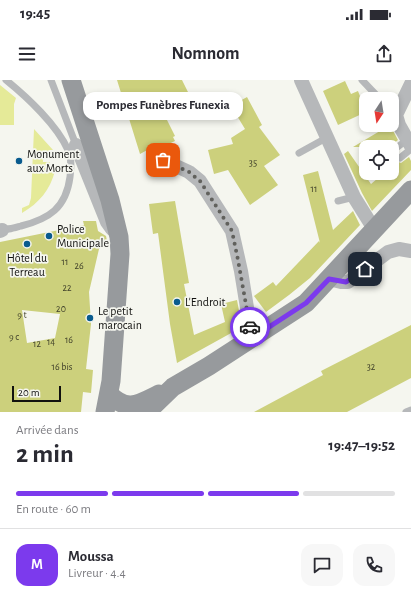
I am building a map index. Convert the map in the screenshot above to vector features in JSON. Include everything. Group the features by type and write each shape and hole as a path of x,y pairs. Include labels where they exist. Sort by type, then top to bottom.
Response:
{"street":[{"path":"71,80 109,198 119,237 120,254 109,394 105,412"},
{"path":"301,80 354,197 374,229"},
{"path":"399,104 411,84"},
{"path":"399,124 410,145"},
{"path":"75,151 107,222 119,237"},
{"path":"163,160 189,172 200,181 232,231 237,250 252,338"},
{"path":"109,394 118,404 127,407 134,406 173,387 306,303 411,190"},
{"path":"329,279 348,282 388,252 396,249 409,248"},
{"path":"147,412 173,387"}],"lane":[{"path":"6,80 46,118 64,141 75,151"},
{"path":"1,230 44,219 55,211 65,197 69,186 71,165 75,151 51,80"},
{"path":"362,80 373,92"},
{"path":"299,154 328,137"},
{"path":"399,149 410,145"},
{"path":"400,158 410,145"},
{"path":"338,201 354,197"},
{"path":"406,412 411,410"}],"green space":[{"path":"0,85 16,98 14,104 14,125 0,125"},
{"path":"34,129 53,150 49,150 50,157 43,157 43,162 50,162 50,171 55,171 47,190 34,205 22,213 22,208 29,205 31,198"}],"building":[{"path":"117,80 182,80 188,92 160,106 175,136 173,137 175,141 162,147 160,143 140,154"},
{"path":"345,81 351,94 358,91 359,115 338,125 323,91"},
{"path":"247,97 262,125 259,127 280,155 264,166 278,185 250,205 228,170 214,174 208,150 233,144 231,138 245,129 231,106"},
{"path":"378,132 394,132 398,140 365,140"},
{"path":"359,143 359,147 353,147"},
{"path":"348,151 359,167 359,180 368,180 371,184 376,180 399,180 399,162 401,163 409,157 411,161 411,170 372,211 344,154"},
{"path":"318,171 333,230 353,211 360,225 310,278 266,312 254,296 273,282 276,286 319,241 320,243 303,175"},
{"path":"175,201 189,283 184,284 194,335 225,322 221,304 237,300 242,327 177,363 170,324 158,233 153,234 149,204"},
{"path":"83,221 96,221 98,231 106,236 107,241 106,244 99,249 89,292 91,324 86,369 93,370 91,393 83,392 81,412 0,412 0,242 84,225","holes":["22,310 60,314 55,338 27,343"]},
{"path":"411,325 411,378 347,412 254,412 323,375 321,371"}],"way so far":[{"path":"163,160 189,172 200,181 232,231 250,327"}],"place":[{"name":"Pompes Funèbres Funexia","path":"163,160"},
{"name":"Monument aux Morts","path":"19,161"},
{"name":"Police Municipale","path":"49,236"},
{"name":"Hôtel du Terreau","path":"27,244"},
{"name":"L'Endroit","path":"177,302"},
{"name":"Le petit marocain","path":"90,318"}],"route":[{"path":"250,327 252,338 306,303 329,279 348,282 365,269"}]}
